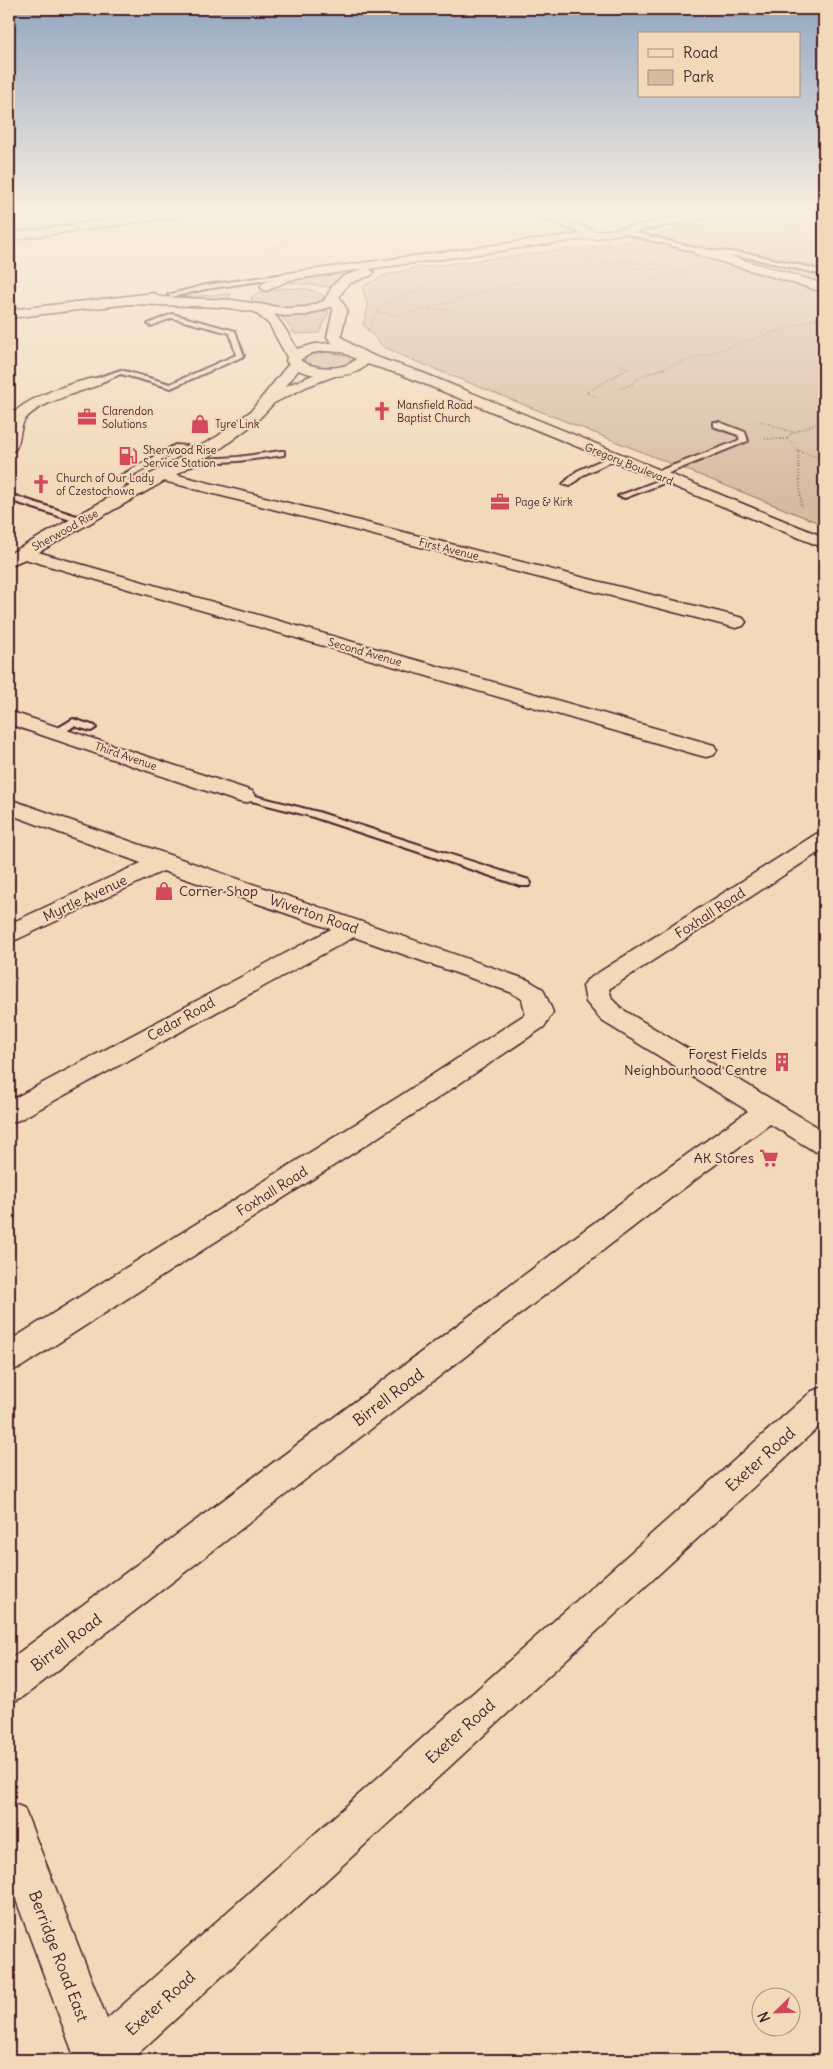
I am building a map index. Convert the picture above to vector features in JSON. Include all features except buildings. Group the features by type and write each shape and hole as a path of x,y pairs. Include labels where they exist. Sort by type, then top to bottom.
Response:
{"main road":[{"path":"9,314 52,310"},
{"path":"257,310 274,322 295,361"},
{"path":"264,310 278,312 311,310"},
{"name":"Gregory Boulevard","path":"340,310 334,336 348,350"},
{"name":"Gregory Boulevard","path":"364,358 359,365 335,371 306,369 295,361 304,352 320,348 348,350 364,358 399,368 436,383 824,543"},
{"name":"Sherwood Rise","path":"16,557 207,450 251,419 271,399 281,380 295,361"},
{"name":"Gregory Boulevard","path":"352,368 436,383"},
{"name":"Sherwood Rise","path":"271,399 303,383 335,371"},
{"path":"9,447 14,441 15,423 22,413 35,405 94,382"},
{"name":"First Avenue","path":"162,476 736,622"},
{"name":"Second Avenue","path":"16,557 706,750"},
{"name":"Third Avenue","path":"9,717 244,796"},
{"name":"Wiverton Road","path":"9,806 162,862 354,927 519,986 534,995 539,1012 534,1021"},
{"name":"Foxhall Road","path":"768,1111 612,1015 600,1004 595,996 596,986 824,840"},
{"name":"Myrtle Avenue","path":"9,934 162,862"},
{"name":"Cedar Road","path":"9,1113 354,927"},
{"name":"Foxhall Road","path":"9,1358 410,1103 534,1021"},
{"path":"768,1111 824,1144"},
{"name":"Birrell Road","path":"9,1684 657,1192 768,1111"},
{"name":"Exeter Road","path":"97,2060 824,1400"},
{"name":"Berridge Road East","path":"9,1823 97,2060"}],"lane":[{"path":"94,382 121,372 170,386 240,356 233,332 172,316 151,324"},
{"path":"622,496 744,441 742,434 716,424"},
{"path":"140,488 119,479 178,447 207,450"},
{"path":"187,462 238,459 281,452"},
{"path":"567,484 580,473 614,458"},
{"path":"9,497 83,521"},
{"path":"57,733 73,722 91,728"},
{"path":"244,796 314,814 525,883"}],"path":[{"path":"361,336 367,331 380,310"},
{"path":"378,312 396,315 434,310"},
{"path":"618,389 631,385 641,376 824,316"},
{"path":"596,396 586,393 629,368 617,364"},
{"path":"824,420 787,435 789,443 798,450 824,460"},
{"path":"798,450 801,505 806,509"}],"green space":[{"path":"367,310 824,310 824,525 400,355 381,345 363,324"},
{"path":"329,312 319,333 295,334 281,316"},
{"path":"328,352 348,356 351,361 334,368 314,367 304,362 307,356"}],"place":[{"name":"Mansfield Road Baptist Church","path":"382,411"},
{"name":"Clarendon Solutions","path":"87,417"},
{"name":"Tyre Link","path":"200,424"},
{"name":"Sherwood Rise Service Station","path":"128,456"},
{"name":"Church of Our Lady of Czestochowa","path":"41,484"},
{"name":"Page & Kirk","path":"500,502"},
{"name":"Corner Shop","path":"164,891"},
{"name":"Forest Fields Neighbourhood Centre","path":"782,1062"},
{"name":"AK Stores","path":"769,1158"}]}
